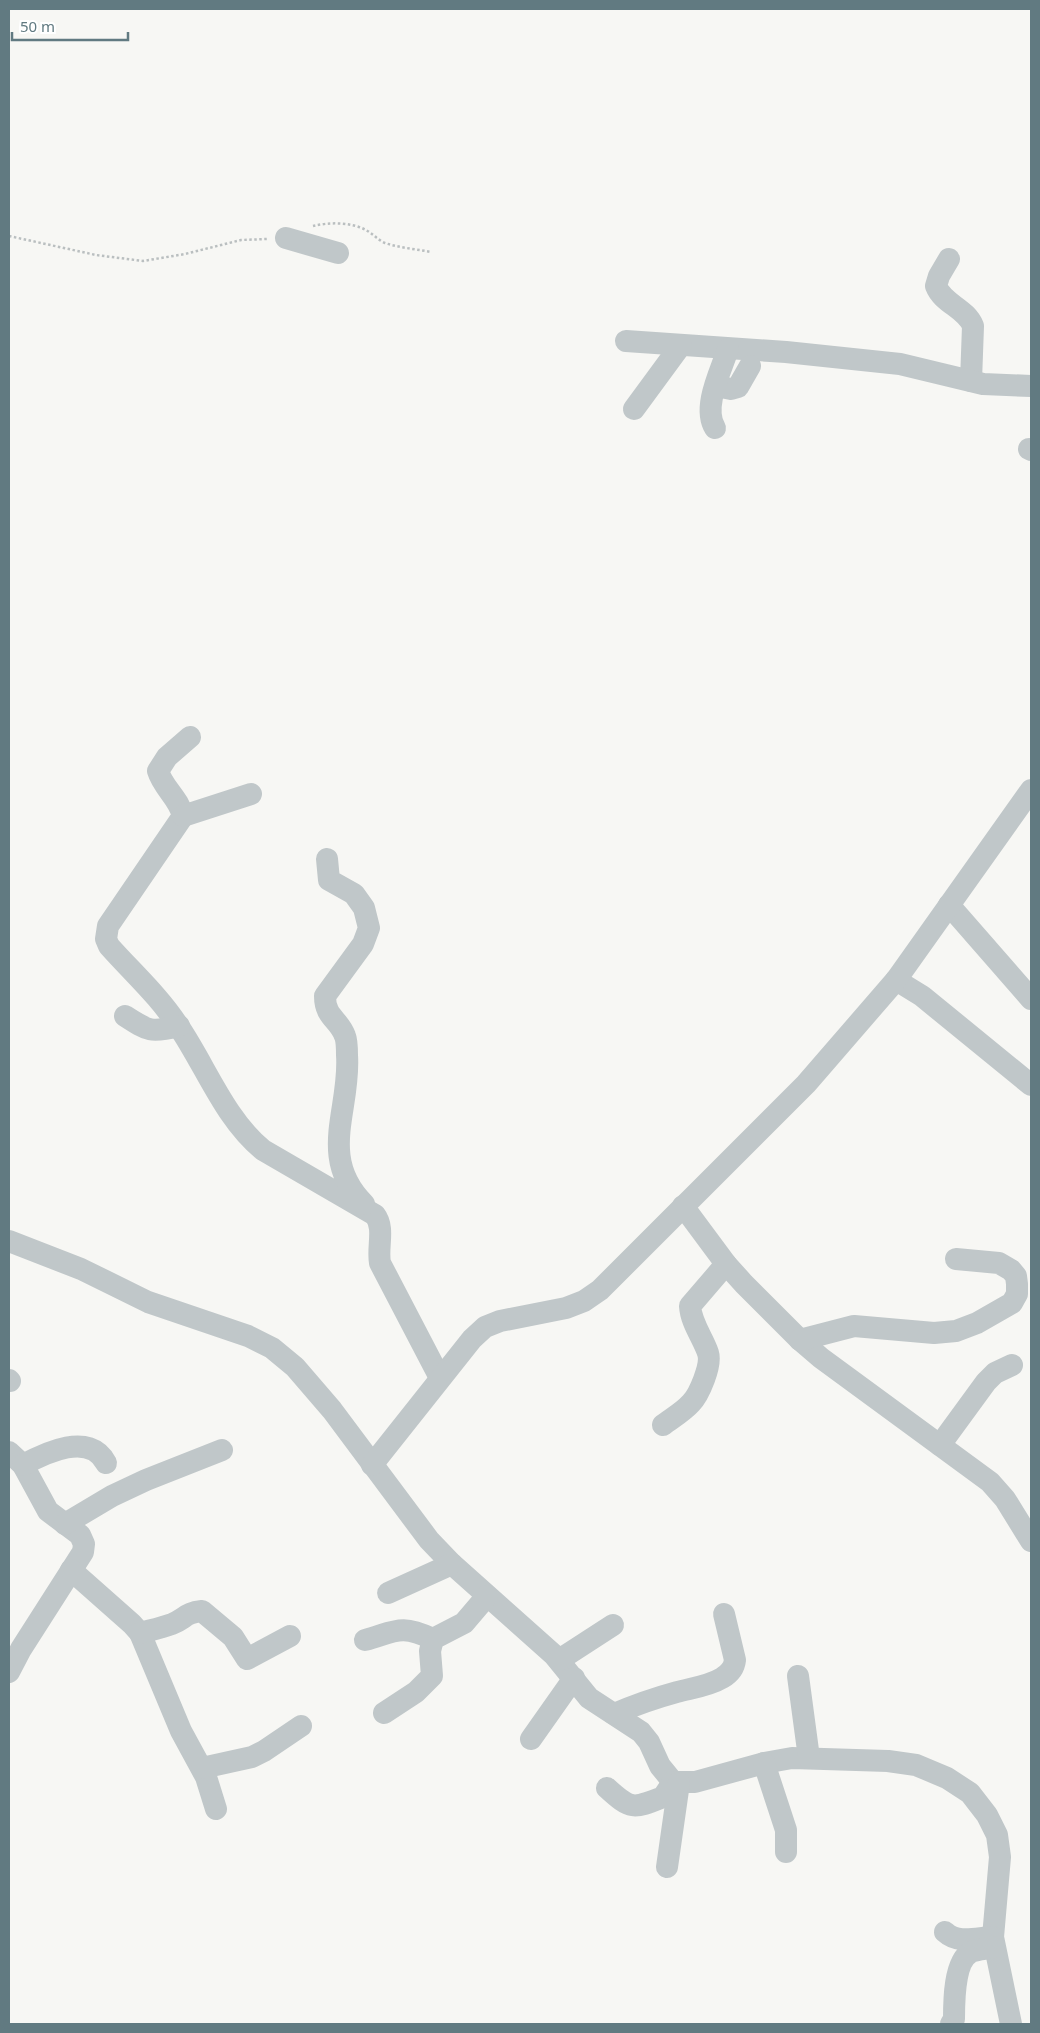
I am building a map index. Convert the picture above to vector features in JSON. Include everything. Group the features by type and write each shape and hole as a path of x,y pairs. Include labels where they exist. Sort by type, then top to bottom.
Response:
{"street":[{"path":"286,238 338,253"},
{"path":"949,259 939,276 936,286 943,297 970,319 973,326 971,381"},
{"path":"626,341 786,352 900,364 982,384 1031,386"},
{"path":"634,409 681,345"},
{"path":"715,428 710,418 710,407 728,349"},
{"path":"716,386 731,389 738,387 750,366"},
{"path":"183,816 181,806 161,782 158,771 167,758 190,738"},
{"path":"372,1465 472,1338 485,1327 500,1321 566,1308 600,1290 806,1084 896,980 1031,790"},
{"path":"251,794 183,816 108,926 106,933 108,946 179,1026 237,1122 249,1138 264,1150 375,1215"},
{"path":"327,859 329,880 354,894 364,908 369,928 363,944 325,996 325,1007 345,1035 348,1071 340,1114 338,1145 341,1170 351,1191 379,1220 378,1253 380,1263 440,1378"},
{"path":"949,905 1031,999"},
{"path":"896,980 922,996 1031,1085"},
{"path":"125,1016 148,1030 163,1030 179,1026"},
{"path":"683,1206 726,1264 800,1340 821,1358 990,1482 1025,1513 1031,1540"},
{"path":"9,1241 81,1269 148,1302 248,1336 272,1348 295,1367 332,1410 419,1527 452,1564 559,1660 589,1698 641,1732 649,1742 660,1766 676,1782 695,1782 764,1763 792,1758 808,1758 916,1764 947,1778 970,1793 987,1815 997,1835 1000,1857 993,1942 1011,2024"},
{"path":"800,1340 854,1326 934,1333 956,1331 977,1324 1012,1303 1017,1294 1018,1284 1016,1276 1011,1270 999,1263 956,1259"},
{"path":"663,1425 693,1401 708,1368 710,1360 691,1314 690,1306 726,1264"},
{"path":"940,1445 986,1382 995,1373 1012,1365"},
{"path":"9,1672 83,1552 84,1544 80,1535 48,1510 16,1458 72,1446 93,1449 103,1456 106,1463"},
{"path":"65,1524 112,1496 146,1480 222,1450"},
{"path":"388,1593 452,1564"},
{"path":"71,1570 140,1633 181,1731 202,1768 216,1808"},
{"path":"432,1639 464,1623 487,1596"},
{"path":"140,1633 162,1628 189,1613 202,1611 233,1637 247,1659 290,1636"},
{"path":"614,1714 641,1702 710,1684 730,1672 734,1667 735,1660 724,1614"},
{"path":"559,1660 613,1626"},
{"path":"365,1640 392,1631 405,1630 414,1631 432,1639"},
{"path":"384,1713 416,1692 432,1676 430,1651 432,1639"},
{"path":"798,1676 808,1758"},
{"path":"532,1739 574,1678"},
{"path":"202,1768 252,1757 301,1726"},
{"path":"764,1763 786,1830 786,1852"},
{"path":"607,1788 624,1803 634,1806 663,1797 676,1782"},
{"path":"667,1867 676,1782"},
{"path":"945,1932 958,1940 993,1942"},
{"path":"951,2024 954,2019 956,1980 962,1962 969,1953 993,1942"}],"path":[{"path":"9,236 96,256 143,261 185,254 241,240 286,238 309,227 332,224 355,226 366,230 384,242 398,247 431,252"}]}
